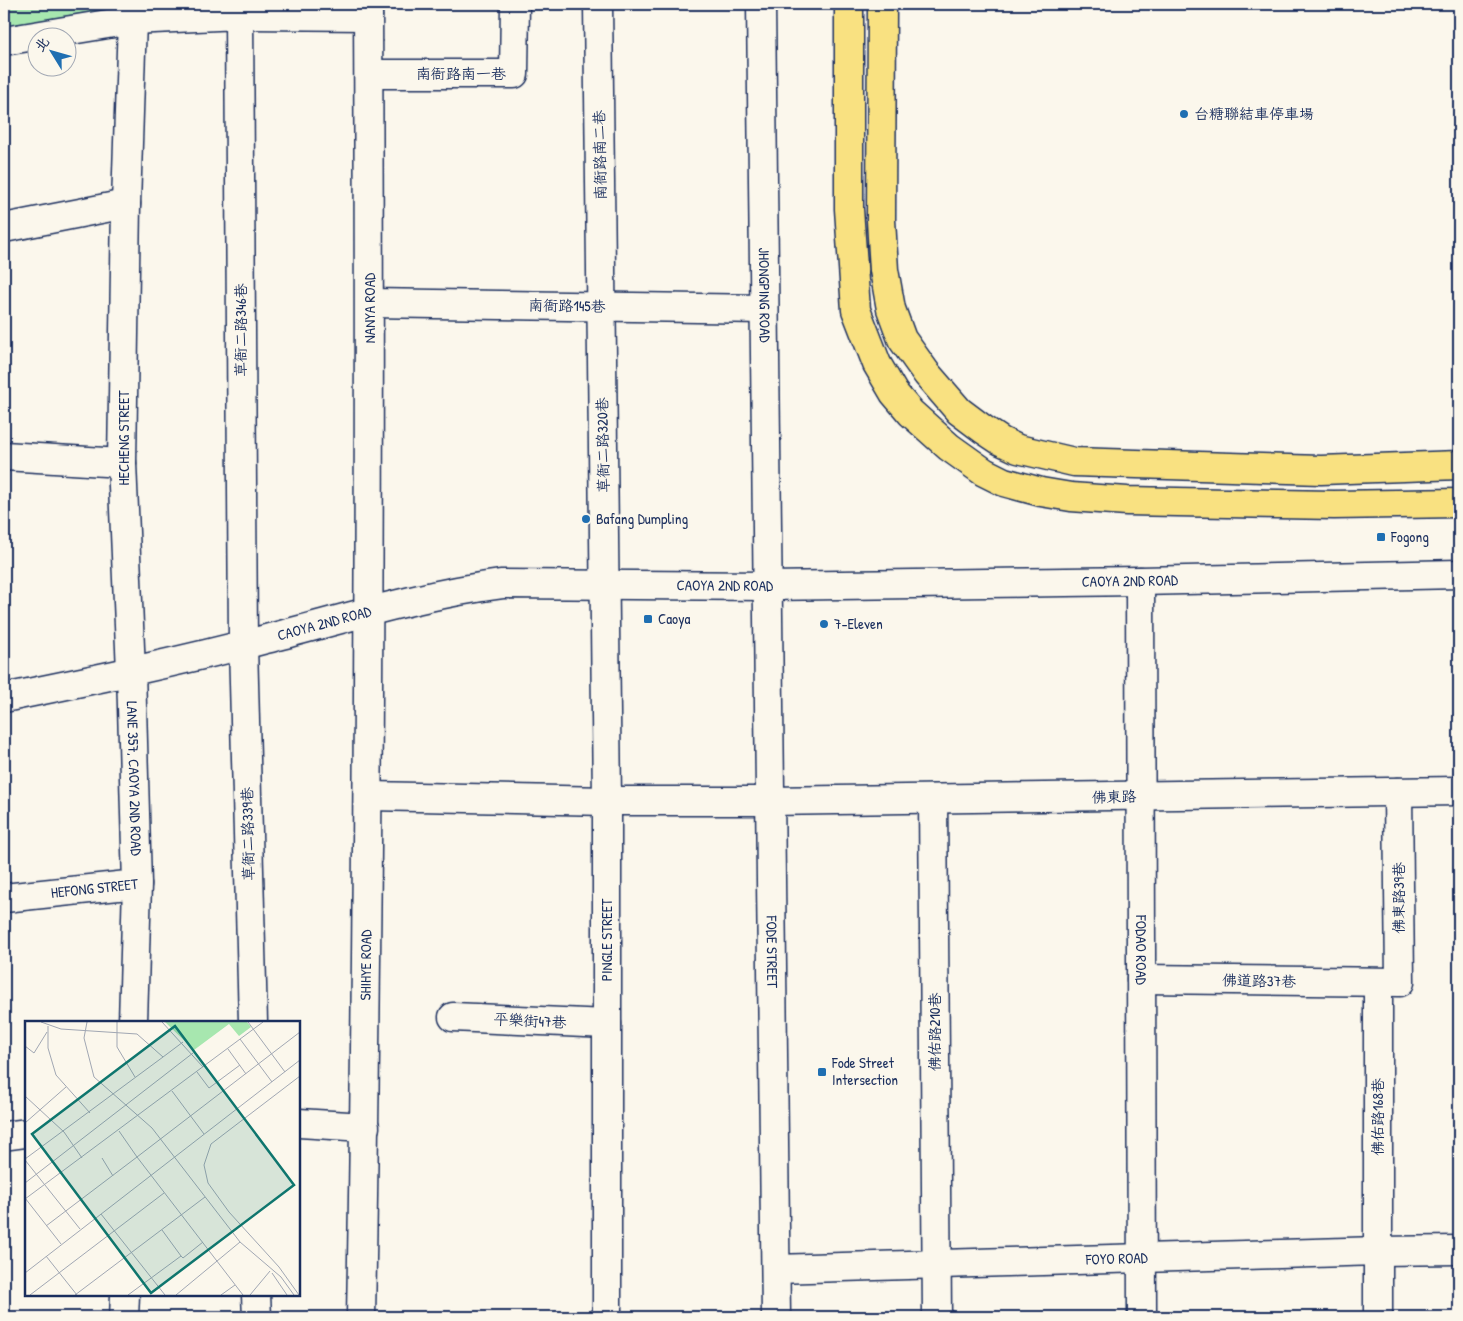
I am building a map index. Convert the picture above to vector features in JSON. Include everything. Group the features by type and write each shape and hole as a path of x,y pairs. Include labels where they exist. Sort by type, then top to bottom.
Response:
{"highway":[{"path":"849,4 850,209 856,310 877,364 894,393 911,413 949,447 984,472 1004,482 1041,492 1071,497 1127,501 1334,506 1459,503"},
{"path":"882,4 880,220 884,270 890,309 902,339 927,374 959,411 989,433 1018,449 1074,462 1321,470 1459,465"}],"street":[{"name":"南衙路南一巷","path":"369,74 514,74 515,4"},
{"name":"南衙路南二巷","path":"598,4 602,306"},
{"name":"JHONGPING ROAD","path":"761,4 767,586"},
{"name":"NANYA ROAD","path":"368,10 370,303 369,613"},
{"path":"4,41 132,20 368,10"},
{"name":"草衙二路346巷","path":"239,15 243,645"},
{"name":"HECHENG STREET","path":"131,671 122,463 126,204 132,20"},
{"path":"4,228 126,204"},
{"name":"南衙路145巷","path":"370,303 764,309"},
{"name":"草衙二路320巷","path":"602,306 606,801"},
{"path":"4,456 122,463"},
{"name":"CAOYA 2ND ROAD","path":"4,698 243,645 462,589 502,584 767,586 1459,574"},
{"name":"FODAO ROAD","path":"1140,581 1142,1317"},
{"name":"FODE STREET","path":"767,586 776,1317"},
{"name":"SHIHYE ROAD","path":"361,1317 365,1127 369,613"},
{"name":"草衙二路339巷","path":"243,645 253,1021"},
{"name":"LANE 357, CAOYA 2ND ROAD","path":"131,671 137,884"},
{"name":"佛東路","path":"606,801 769,801 1459,791"},
{"name":"佛東路39巷","path":"1378,982 1400,982 1398,792"},
{"path":"368,796 606,801"},
{"name":"佛佑路210巷","path":"933,799 937,1317"},
{"name":"PINGLE STREET","path":"606,801 607,1317"},
{"name":"HEFONG STREET","path":"4,898 137,884 133,1021"},
{"name":"佛道路37巷","path":"1141,979 1378,982"},
{"name":"佛佑路168巷","path":"1378,982 1378,1317"},
{"name":"平樂街47巷","path":"453,1017 607,1024"},
{"path":"300,1123 365,1127"},
{"path":"4,1136 25,1133"},
{"name":"FOYO ROAD","path":"776,1269 1459,1250"},
{"path":"124,1317 125,1296"},
{"path":"256,1296 257,1317"}],"green space":[{"path":"4,4 134,4 4,27"}],"place":[{"name":"台糖聯結車停車場","path":"1184,114"},
{"name":"Bafang Dumpling","path":"586,519"},
{"name":"Fogong","path":"1381,537"},
{"name":"Caoya","path":"648,619"},
{"name":"7-Eleven","path":"824,624"},
{"name":"Fode Street Intersection","path":"822,1072"}]}
